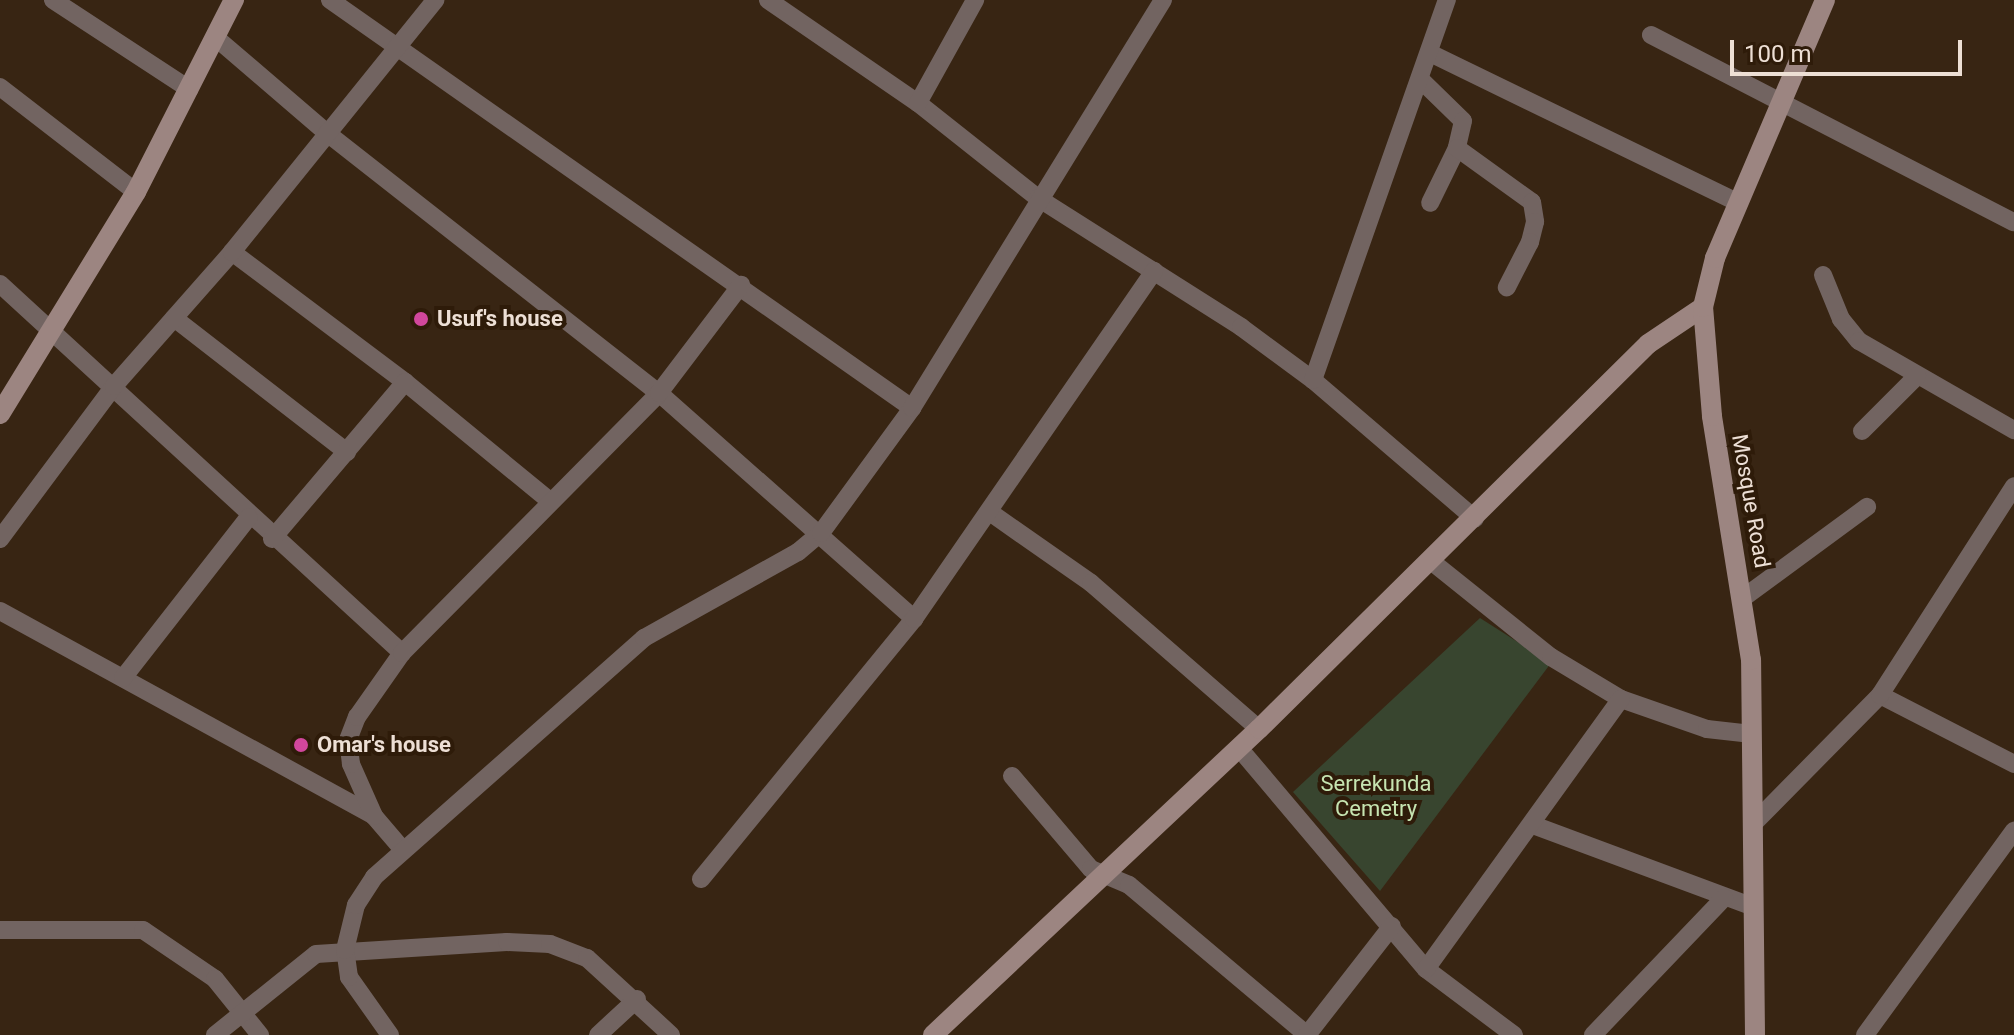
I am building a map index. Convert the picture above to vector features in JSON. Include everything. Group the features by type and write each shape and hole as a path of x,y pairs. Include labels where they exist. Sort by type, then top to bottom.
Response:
{"street":[{"path":"53,0 189,89"},
{"path":"0,414 136,192 234,0"},
{"path":"330,0 741,285 912,408"},
{"path":"0,539 114,386 232,252 435,0"},
{"path":"768,0 918,103 1038,198 1154,271 1313,380 1475,519"},
{"path":"918,103 975,0"},
{"path":"390,1035 349,977 345,950 356,905 374,877 644,638 798,552 821,533 912,408 1038,198 1163,0"},
{"path":"1313,380 1432,54 1447,0"},
{"name":"Mosque Road","path":"1755,1035 1751,660 1712,416 1703,307 1706,282 1825,0"},
{"path":"1651,35 1782,99 1930,183 2014,222"},
{"path":"215,37 327,133 659,393 821,533 914,619"},
{"path":"1432,54 1739,203"},
{"path":"1422,81 1463,121 1457,148 1430,203"},
{"path":"0,87 136,192"},
{"path":"1457,148 1532,202 1530,242 1507,287"},
{"path":"232,252 405,382 550,501"},
{"path":"701,879 914,619 991,513 1154,271"},
{"path":"1823,275 1841,319 1859,341 2014,430"},
{"path":"0,284 114,386 272,539 402,653"},
{"path":"403,850 374,816 351,764 348,740 357,717 402,653 659,393 741,285"},
{"path":"933,1035 1259,729 1475,519 1648,344 1703,307"},
{"path":"174,318 347,452"},
{"path":"1862,431 1917,376"},
{"path":"272,539 405,382"},
{"path":"1753,824 1880,695 2014,486"},
{"path":"1743,598 1867,507"},
{"path":"991,513 1091,583 1259,729"},
{"path":"123,678 249,517"},
{"path":"1431,561 1551,657 1621,699 1707,729 1752,734"},
{"path":"1,614 374,816"},
{"path":"1880,695 2014,764"},
{"path":"1426,969 1533,825 1621,699"},
{"path":"1239,748 1426,969 1514,1035"},
{"path":"1012,776 1081,860 1103,876 1129,885 1307,1035 1392,926"},
{"path":"1533,825 1753,907"},
{"path":"1865,1035 2014,831"},
{"path":"1593,1035 1724,898"},
{"path":"0,930 143,930 215,979 260,1035"},
{"path":"215,1035 316,954 345,950 382,953 507,942 550,944 587,958 637,999 671,1035"},
{"path":"598,1035 637,999"}],"green space":[{"name":"Serrekunda Cemetry","path":"1480,618 1551,663 1380,891 1293,792"}],"place":[{"name":"Usuf's house","path":"421,319"},
{"name":"Omar's house","path":"301,745"}]}
